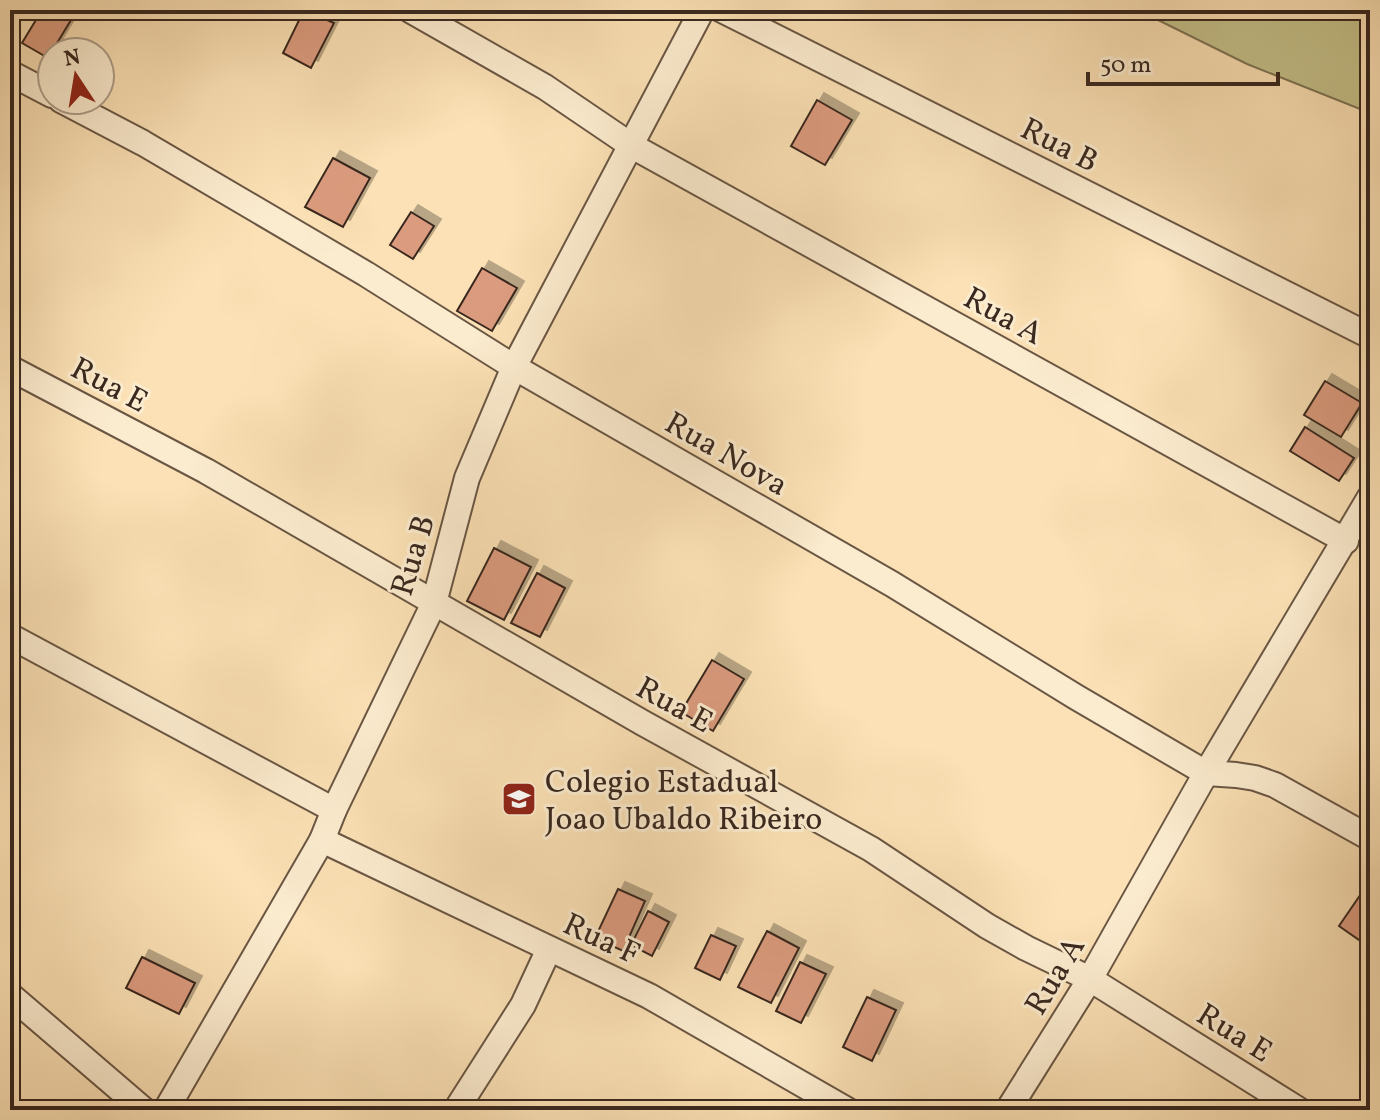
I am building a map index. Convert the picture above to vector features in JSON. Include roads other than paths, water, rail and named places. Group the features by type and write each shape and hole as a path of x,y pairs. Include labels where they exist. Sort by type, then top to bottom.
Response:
{"street":[{"name":"Rua A","path":"410,10 545,87 632,146 1346,541"},
{"name":"Rua B","path":"166,1110 322,840 434,603 467,478 514,367 702,10"},
{"name":"Rua B","path":"722,10 1370,336"},
{"path":"10,73 36,87"},
{"name":"Rua Nova","path":"92,116 353,266 514,367 892,584 1206,773 1246,777 1275,785 1370,838"},
{"name":"Rua E","path":"10,368 206,471 643,723 871,849 987,926 1090,979 1299,1110"},
{"name":"Rua A","path":"1008,1110 1090,979 1206,773 1370,497"},
{"path":"10,636 334,810"},
{"name":"Rua F","path":"322,840 649,996 847,1110"},
{"path":"456,1110 523,1005 549,949"},
{"path":"10,995 144,1110"}],"place":[{"name":"Colegio Estadual Joao Ubaldo Ribeiro","path":"519,799"}]}
